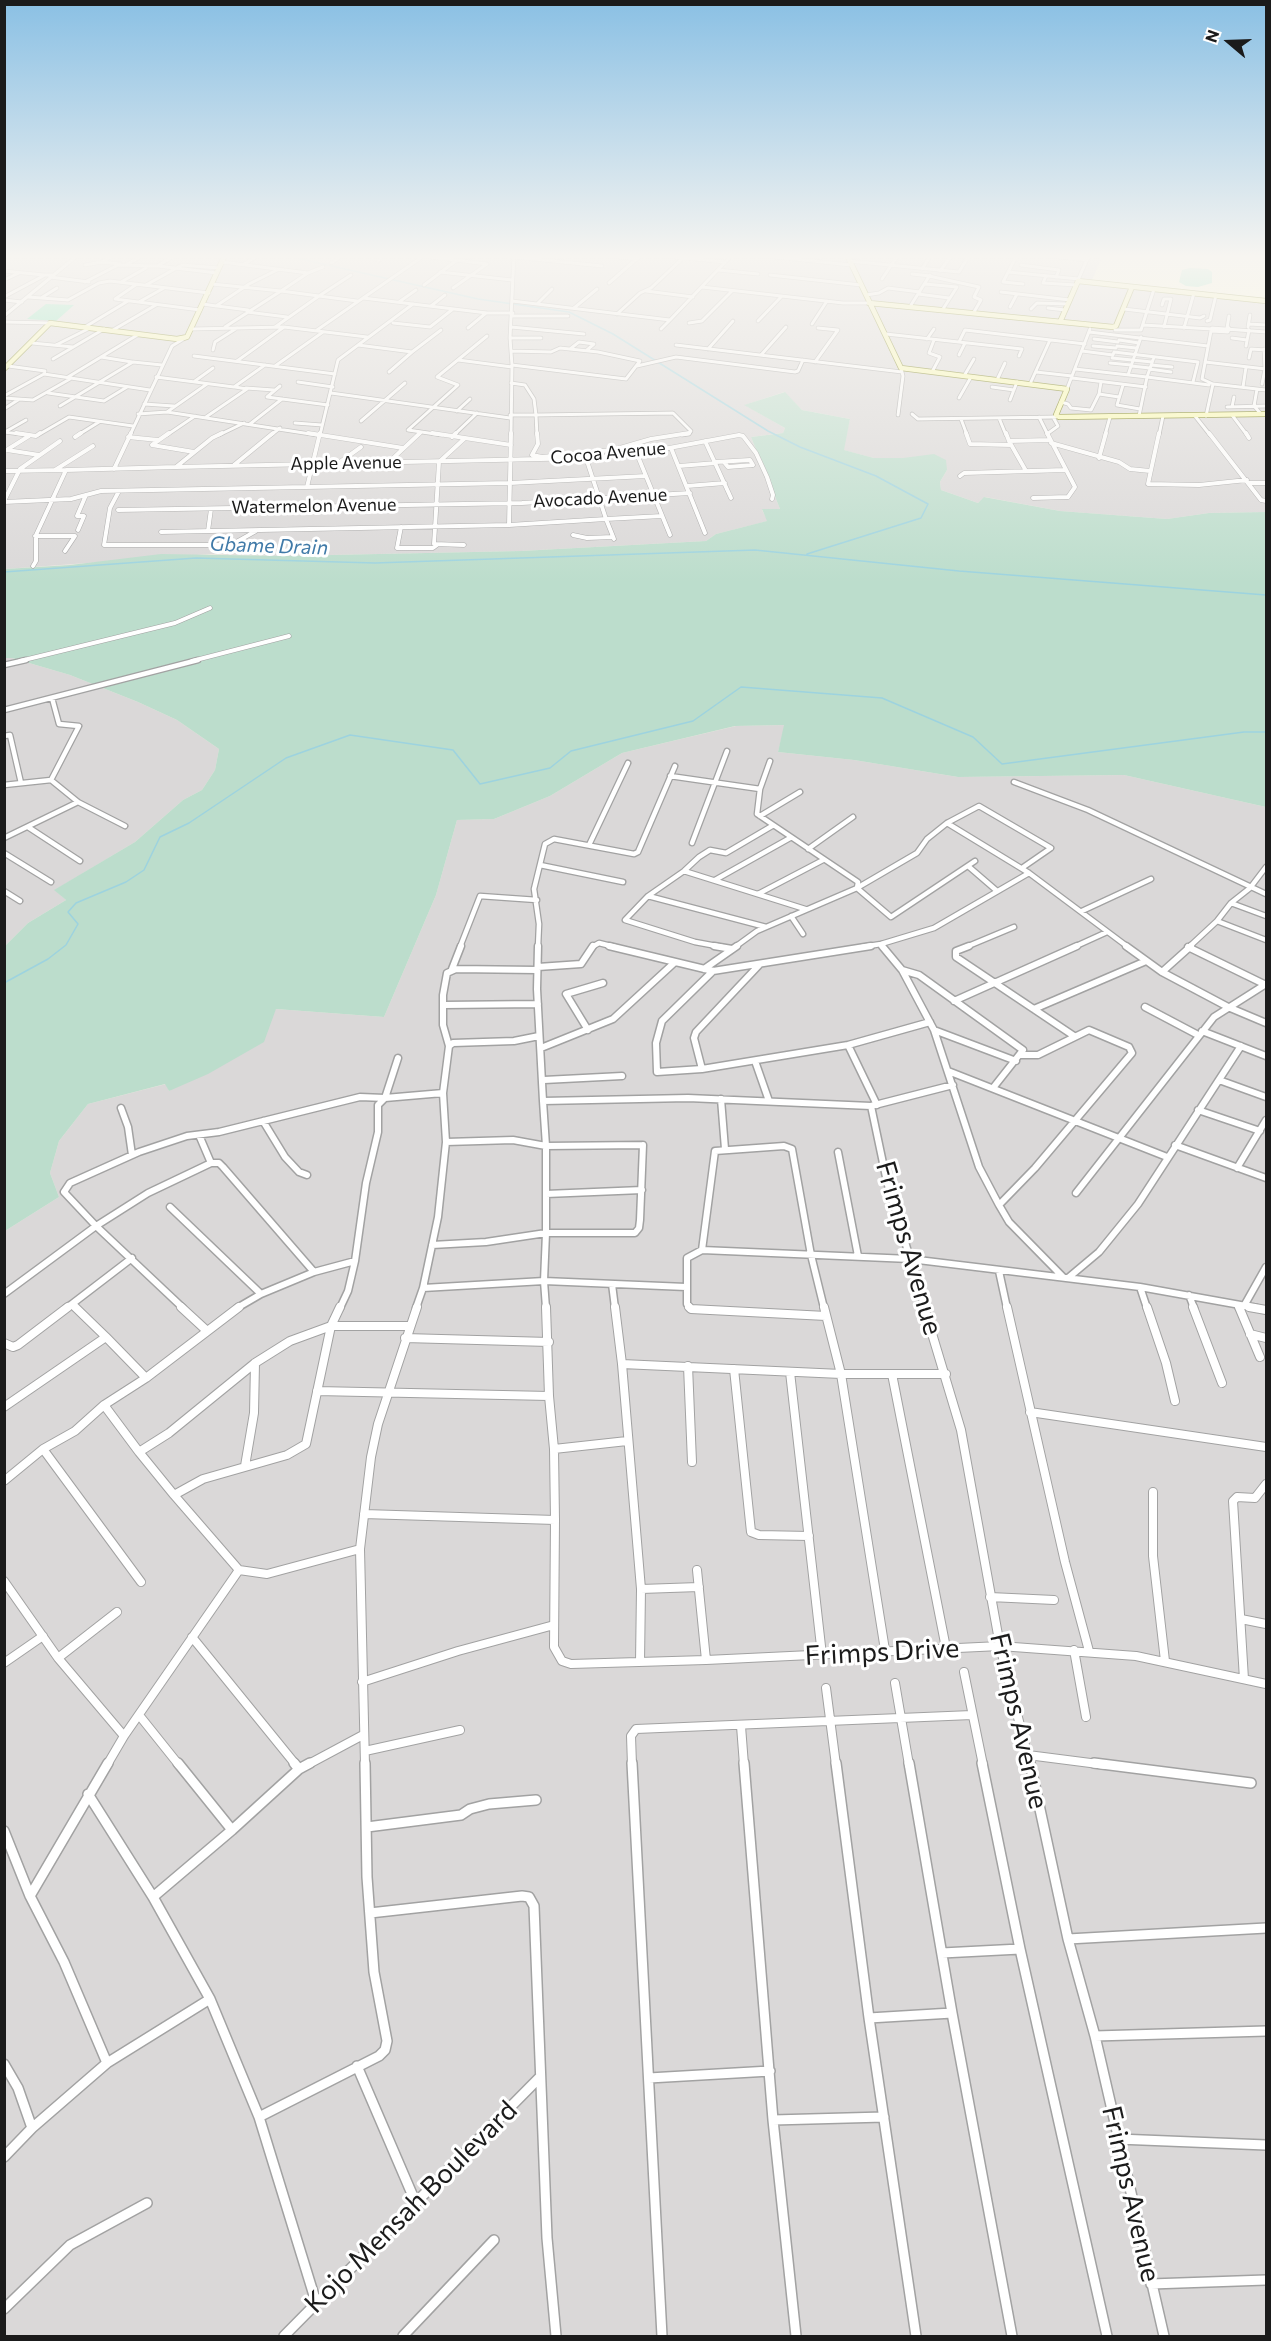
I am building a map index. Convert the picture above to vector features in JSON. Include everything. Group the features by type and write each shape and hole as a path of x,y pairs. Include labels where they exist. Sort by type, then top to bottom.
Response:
{"street":[{"path":"4,397 33,400 48,393 90,364"},
{"path":"60,406 129,364"},
{"path":"114,469 162,365 155,364"},
{"path":"260,364 335,374"},
{"path":"307,487 311,463 333,387 337,364"},
{"path":"388,372 397,364"},
{"path":"453,364 437,378 458,385 408,429 420,433 511,445"},
{"path":"496,364 623,379 628,378 636,366 643,364"},
{"path":"725,364 795,372 801,364"},
{"path":"839,364 932,372 1067,388"},
{"path":"898,415 903,376 899,364"},
{"path":"932,372 936,364"},
{"path":"964,376 971,364"},
{"path":"997,380 1004,364"},
{"path":"1030,384 1039,364"},
{"path":"1047,434 1058,426 1054,417 1077,364"},
{"path":"1108,372 1110,364"},
{"path":"1128,375 1131,364"},
{"path":"1133,364 1172,367 1169,380"},
{"path":"1193,382 1198,364"},
{"path":"1205,364 1202,379 1213,384"},
{"path":"1223,364 1266,369 1263,384"},
{"path":"234,387 265,365"},
{"path":"509,525 512,366"},
{"path":"1150,366 1171,372"},
{"path":"1138,416 1150,366"},
{"path":"6,367 45,371 44,374"},
{"path":"1243,387 1246,367"},
{"path":"194,381 213,368"},
{"path":"1075,369 1266,390"},
{"path":"1036,372 1146,387"},
{"path":"4,397 44,374 150,390"},
{"path":"304,375 297,381 333,387"},
{"path":"156,377 274,390"},
{"path":"959,398 971,377"},
{"path":"1010,400 1017,382"},
{"path":"1061,402 1068,404 1071,408 1091,410 1099,394 1101,382"},
{"path":"167,412 207,383"},
{"path":"361,421 405,383"},
{"path":"331,393 433,408 510,416 536,416 673,412 690,431 686,435 651,439 626,448 537,457 532,455 537,447 538,437 536,416 534,399 525,385 512,383"},
{"path":"1206,416 1213,384"},
{"path":"1123,385 1117,406 1140,409"},
{"path":"280,386 267,397 328,405"},
{"path":"48,393 104,400 127,387"},
{"path":"992,387 1014,390"},
{"path":"206,417 246,388"},
{"path":"1254,406 1257,389"},
{"path":"1099,394 1119,397"},
{"path":"1232,407 1234,397"},
{"path":"250,424 283,399"},
{"path":"457,411 470,399"},
{"path":"4,409 18,400"},
{"path":"144,404 174,406"},
{"path":"1254,406 1264,414"},
{"path":"1227,407 1266,406"},
{"path":"138,414 167,412 206,417 403,448"},
{"path":"452,437 477,413"},
{"path":"912,414 918,419 961,419 1264,414"},
{"path":"1232,415 1249,438"},
{"path":"194,452 152,445 196,416"},
{"path":"1163,416 1148,483 1153,485 1266,483"},
{"path":"1195,416 1261,500 1266,501"},
{"path":"5,432 36,436 67,417 134,426"},
{"path":"1033,498 1068,497 1072,494 1074,484 1039,417"},
{"path":"1099,458 1110,417"},
{"path":"999,418 1026,471"},
{"path":"961,419 970,444 1051,442 1072,447 1099,458 1119,462 1130,469 1150,471"},
{"path":"5,432 26,420"},
{"path":"75,437 99,421"},
{"path":"176,467 212,438 244,423"},
{"path":"295,423 322,425"},
{"path":"234,465 279,428"},
{"path":"389,462 420,433"},
{"path":"6,451 30,436"},
{"path":"128,436 158,440"},
{"name":"Cocoa Avenue","path":"510,461 638,454 743,436 756,453 767,477 773,495 772,499"},
{"path":"437,545 435,544 435,526 439,462 464,439"},
{"path":"60,441 20,471 4,501 51,501 119,491 510,483 646,476"},
{"path":"705,441 731,498"},
{"path":"54,470 93,446"},
{"path":"339,463 361,447"},
{"path":"671,448 705,533"},
{"path":"6,451 39,455"},
{"path":"638,454 652,495 670,535"},
{"path":"573,536 613,538 586,458"},
{"path":"679,466 724,462 750,460 753,465 728,467 724,462"},
{"name":"Apple Avenue","path":"4,471 311,463 510,461"},
{"path":"33,566 36,561 35,536 66,470"},
{"path":"960,476 964,473 1065,470"},
{"path":"687,486 725,483"},
{"path":"119,491 110,508 104,545 231,545 257,530"},
{"name":"Avocado Avenue","path":"510,502 690,493"},
{"path":"78,530 84,516 77,516 86,495"},
{"name":"Watermelon Avenue","path":"118,510 510,502"},
{"path":"208,531 211,509"},
{"path":"161,532 509,525 662,516"},
{"path":"401,527 397,548 464,545"},
{"path":"35,536 75,536 65,551"},
{"path":"4,665 175,623 210,608"},
{"path":"4,710 289,636"},
{"path":"51,780 79,726 59,724 52,698"},
{"path":"4,736 10,735 21,783"},
{"path":"692,843 727,751"},
{"path":"770,761 756,809 760,816 858,882 857,888"},
{"path":"590,845 628,763"},
{"path":"362,1682 458,1651 554,1625 554,1449 549,1396 549,1342 544,1281 546,1146 544,1080 538,1036 539,924 534,889 545,844 549,840 634,854 638,852 675,765"},
{"path":"670,776 760,789"},
{"path":"4,785 51,780 78,801 125,826"},
{"path":"1014,782 1088,810 1266,894"},
{"path":"760,816 800,792"},
{"path":"4,838 78,801"},
{"path":"704,969 753,933 857,888 917,853 927,839 947,823 979,806 1051,848 1022,868"},
{"path":"808,849 853,817"},
{"path":"947,823 1022,868 1162,972 1228,1007 1266,1023"},
{"path":"28,826 80,861"},
{"path":"732,949 695,942 625,920 648,896 710,850 726,853 772,826"},
{"path":"714,880 790,838"},
{"path":"4,853 51,882"},
{"path":"758,894 824,860"},
{"path":"857,888 883,913 891,916 975,861"},
{"path":"540,865 623,882"},
{"path":"968,866 997,891"},
{"path":"1162,972 1217,921 1231,903 1250,888 1266,867"},
{"path":"684,871 805,909"},
{"path":"452,969 538,968 581,964 594,944 598,943 712,971 881,944 934,928 1029,873"},
{"path":"1082,911 1151,879"},
{"path":"4,891 20,901"},
{"path":"259,2117 379,2056 385,2050 387,2042 374,1972 367,1877 363,1736 363,1616 360,1550 371,1457 387,1393 423,1288 438,1217 446,1142 443,1093 449,1046 443,1025 444,987 447,973 452,969 480,896 537,900"},
{"path":"648,896 766,927"},
{"path":"1231,903 1266,916"},
{"path":"791,916 803,934"},
{"path":"1217,921 1266,940"},
{"path":"1014,927 954,954 1074,1036"},
{"path":"954,1001 1107,932"},
{"path":"881,944 902,970 934,1030 980,1167 999,1205 1023,1238 1065,1278"},
{"path":"1188,947 1266,985"},
{"path":"1034,1010 1146,961"},
{"path":"541,1048 613,1019 674,963"},
{"path":"702,1069 694,1038 696,1032 760,964"},
{"path":"902,970 919,975 1021,1048 1023,1052 1021,1055 993,1088"},
{"path":"712,971 662,1021 656,1043 657,1072 702,1069 848,1045 930,1022"},
{"path":"588,1030 566,994 603,983"},
{"path":"1076,1193 1171,1075 1200,1033 1228,1007 1266,985"},
{"path":"444,1005 538,1004"},
{"path":"1145,1007 1200,1033 1266,1056"},
{"path":"934,1030 1016,1061"},
{"path":"999,1205 1035,1168 1132,1053 1129,1047 1096,1031 1083,1031 1038,1055 1021,1055"},
{"path":"449,1046 453,1043 514,1041 538,1036"},
{"name":"Frimps Avenue","path":"848,1045 874,1106 887,1182 961,1430 1000,1646 1028,1755 1068,1939 1095,2036 1164,2337"},
{"path":"1065,1278 1100,1252 1138,1204 1241,1046"},
{"path":"174,1495 203,1479 287,1455 303,1448 306,1444 331,1326 348,1291 355,1261 366,1183 378,1132 378,1106 385,1098 398,1058"},
{"path":"755,1061 769,1101"},
{"path":"948,1071 1167,1157"},
{"path":"544,1080 622,1076"},
{"path":"1219,1080 1266,1097"},
{"path":"543,1101 688,1098 874,1106 953,1085"},
{"path":"206,1330 96,1226 64,1192 70,1184 164,1143 263,1122 360,1097 385,1098 443,1093"},
{"path":"721,1100 725,1149"},
{"path":"121,1108 128,1127 132,1155"},
{"path":"1198,1110 1260,1131"},
{"path":"1237,1168 1266,1120"},
{"path":"263,1122 285,1157 299,1172 308,1175"},
{"path":"198,1135 211,1163"},
{"path":"432,1245 486,1242 546,1233 635,1233 639,1228 643,1145 546,1146 513,1140 446,1142"},
{"path":"1175,1145 1266,1178"},
{"path":"702,1250 715,1151 784,1146 792,1149 811,1255 841,1374 885,1650"},
{"path":"838,1152 858,1257"},
{"path":"4,1294 84,1238 96,1226 148,1193 211,1163 219,1163 223,1167 314,1272"},
{"path":"546,1194 642,1190"},
{"path":"170,1207 261,1294"},
{"path":"826,1316 691,1309 687,1304 687,1258 702,1250 910,1259 1140,1287 1266,1310"},
{"path":"4,1343 13,1347 18,1345 132,1258"},
{"path":"4,1481 43,1449 75,1431 104,1405 146,1378 206,1330 261,1294 314,1272 355,1261"},
{"path":"1241,1305 1266,1267"},
{"path":"999,1271 1065,1562 1089,1651"},
{"path":"423,1288 544,1281 686,1287"},
{"path":"612,1284 622,1364 641,1589 640,1662"},
{"path":"1140,1287 1166,1363 1175,1401"},
{"path":"1189,1295 1222,1383"},
{"path":"72,1304 146,1378"},
{"path":"1241,1305 1260,1357"},
{"path":"139,1452 169,1433 255,1363 290,1341 331,1326 409,1326"},
{"path":"1250,1334 1266,1338"},
{"path":"4,1407 106,1337"},
{"path":"405,1338 549,1342"},
{"path":"245,1466 254,1413 255,1363"},
{"path":"622,1364 841,1374 946,1374"},
{"path":"688,1366 692,1462"},
{"path":"734,1369 751,1532 809,1536"},
{"path":"790,1372 822,1655"},
{"path":"892,1374 946,1648"},
{"path":"317,1391 549,1396"},
{"path":"104,1405 174,1495 239,1570 267,1575 360,1550"},
{"path":"1030,1412 1266,1447"},
{"path":"554,1449 627,1441"},
{"path":"43,1449 141,1582"},
{"path":"1244,1679 1233,1501 1237,1497 1255,1498 1263,1491 1266,1484"},
{"path":"1153,1491 1153,1556 1165,1661"},
{"path":"364,1514 555,1520"},
{"path":"30,1896 124,1736 239,1570"},
{"path":"697,1570 706,1660"},
{"path":"4,1581 58,1658 124,1736"},
{"path":"641,1589 699,1587"},
{"path":"990,1597 1054,1600"},
{"path":"58,1658 117,1612"},
{"path":"1240,1618 1266,1624"},
{"name":"Frimps Drive","path":"554,1625 554,1647 562,1661 571,1664 1000,1646 1089,1651 1165,1661 1266,1684"},
{"path":"4,1663 43,1636"},
{"path":"192,1637 298,1769"},
{"path":"1074,1650 1086,1717"},
{"path":"964,1671 1020,1949 1107,2337"},
{"path":"896,1683 952,2013 1012,2337"},
{"path":"826,1688 869,2018 916,2337"},
{"path":"139,1715 232,1830"},
{"path":"663,2337 631,1736 636,1729 972,1715"},
{"path":"741,1726 774,2120 796,2337"},
{"path":"365,1750 460,1730"},
{"path":"153,1897 232,1830 298,1769 363,1736"},
{"path":"1028,1755 1251,1783"},
{"path":"88,1794 153,1897 210,1999 259,2117 316,2302"},
{"path":"367,1827 461,1815 470,1809 489,1804 536,1800"},
{"path":"4,1831 30,1896 64,1962 107,2063"},
{"path":"370,1913 511,1897 529,1897 536,1913 539,2079 544,2134 547,2238 556,2337"},
{"path":"1068,1939 1266,1928"},
{"path":"942,1953 1020,1949"},
{"path":"4,2157 32,2128 107,2063 210,1999"},
{"path":"869,2018 952,2013"},
{"path":"1095,2036 1266,2031"},
{"path":"4,2064 18,2088 32,2128"},
{"path":"357,2066 415,2201"},
{"path":"649,2078 771,2071"},
{"name":"Kojo Mensah Boulevard","path":"284,2337 415,2201 539,2079"},
{"path":"774,2120 884,2117"},
{"path":"1118,2139 1266,2145"},
{"path":"4,2308 70,2245 147,2203"},
{"path":"403,2337 494,2240"},
{"path":"1151,2284 1266,2280"}],"shaded area":[{"path":"5,364 1266,364 1266,512 1209,513 1167,519 1060,511 985,497 978,503 941,490 940,482 947,470 903,458 874,458 843,450 850,419 802,410 784,392 745,405 785,428 783,433 751,437 780,509 762,510 768,521 716,534 706,541 521,551 284,556 211,554 5,569"},
{"path":"4,658 12,658 70,675 138,702 177,720 219,749 215,770 202,790 183,800 135,842 55,890 66,900 28,923 5,946"},
{"path":"785,725 778,752 854,760 958,777 1124,775 1266,807 1266,2336 5,2336 5,1231 59,1197 50,1173 59,1141 88,1104 166,1084 169,1091 276,1009 384,1017 436,895 457,820 494,819 550,796 622,753 736,726"}],"green space":[{"path":"785,392 802,410 850,419 844,450 874,458 903,458 934,454 946,460 947,470 940,482 941,490 978,503 984,497 1060,511 1167,519 1209,513 1266,512 1266,807 1124,775 958,777 854,760 778,752 784,725 735,726 622,753 550,796 494,819 457,820 436,895 384,1017 276,1009 264,1042 208,1074 169,1091 165,1084 88,1104 59,1141 50,1173 59,1197 5,1231 5,946 28,923 66,900 54,890 135,842 183,800 202,790 215,770 219,749 177,720 138,702 70,675 5,658 5,569 70,565 161,554 284,556 521,551 706,541 716,534 767,521 762,509 780,509 751,437 783,433 785,428 744,405"}],"waterway":[{"path":"661,364 768,431 800,447 876,476 928,504 921,518 807,554"},
{"name":"Gbame Drain","path":"4,572 196,558 375,563 755,550 959,571 1266,595"},
{"path":"4,983 48,959 66,945 78,924 68,912 76,903 126,882 144,870 160,837 189,823 286,758 350,735 453,750 480,784 550,768 571,751 693,721 741,687 882,698 973,737 1002,764 1244,732 1266,732"}]}
